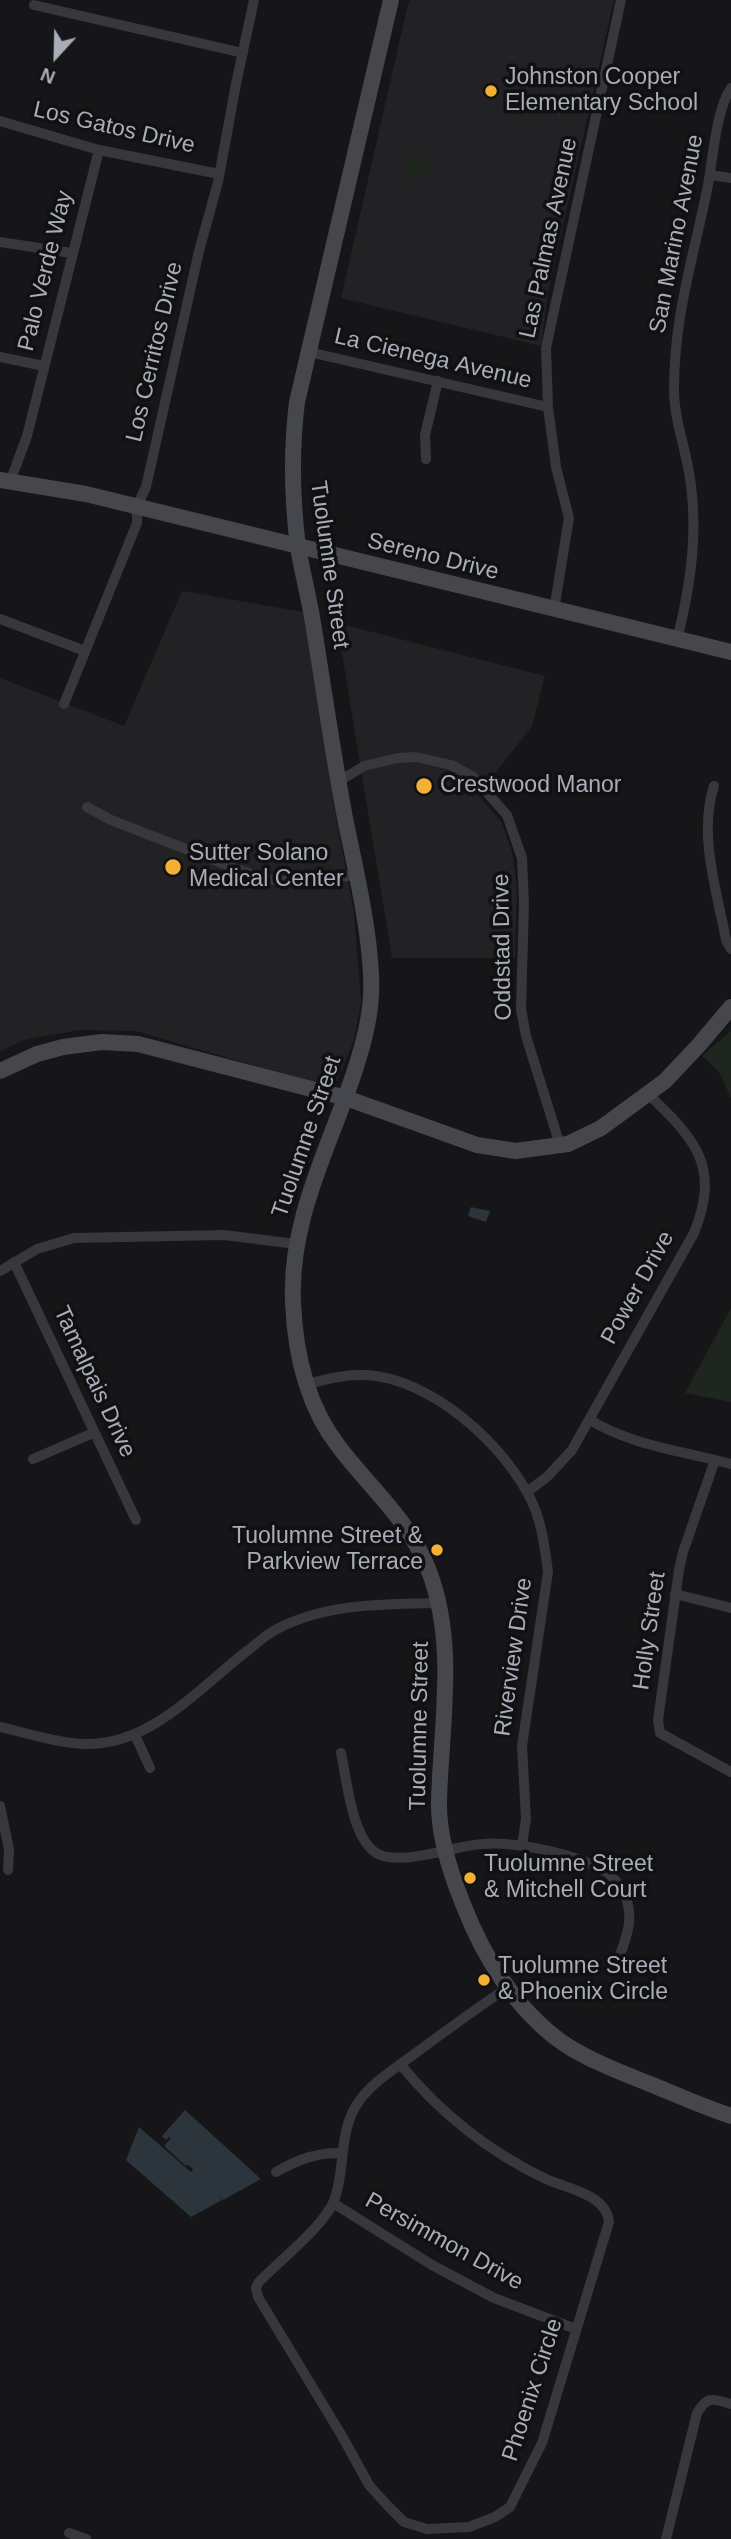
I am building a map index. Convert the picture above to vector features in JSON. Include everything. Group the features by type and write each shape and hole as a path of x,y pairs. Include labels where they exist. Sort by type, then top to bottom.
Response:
{"main road":[{"name":"Tuolumne Street","path":"391,0 297,402 294,432 293,483 298,547 338,782 357,876 371,972 371,1003 362,1047 307,1203 296,1244 293,1299 299,1361 318,1413 335,1442 396,1512 420,1550 439,1603 446,1669 439,1808 445,1849 470,1923 508,1987 544,2027 582,2055 731,2116"},
{"name":"Sereno Drive","path":"5,481 86,494 137,506 731,652"},
{"path":"0,1071 37,1054 63,1047 118,1042 158,1049 346,1098 477,1145 516,1151 568,1144 601,1128 665,1081 731,1007"}],"street":[{"name":"Los Cerritos Drive","path":"64,704 137,523 137,506 146,486 219,174 254,0"},
{"name":"Las Palmas Avenue","path":"554,610 569,518 555,467 548,407 546,348 621,0"},
{"path":"34,5 243,53"},
{"name":"San Marino Avenue","path":"677,640 689,593 694,558 689,471 678,430 674,391 677,325 720,119 731,88"},
{"name":"Los Gatos Drive","path":"0,121 99,150 219,174"},
{"name":"Palo Verde Way","path":"5,481 27,436 99,150"},
{"path":"710,175 731,178"},
{"path":"0,242 71,253"},
{"name":"La Cienega Avenue","path":"309,352 548,407"},
{"path":"0,357 44,366"},
{"path":"426,459 425,435 438,381"},
{"path":"0,619 85,652"},
{"name":"Oddstad Drive","path":"338,782 364,766 416,757 451,765 473,777 507,815 522,858 524,903 521,1009 526,1036 559,1145"},
{"path":"714,786 709,802 708,840 726,940 731,949"},
{"path":"87,807 121,824 263,879 297,882 357,876"},
{"name":"Power Drive","path":"527,1492 563,1462 590,1420 694,1233 702,1213 706,1181 700,1156 693,1142 674,1119 648,1094"},
{"path":"0,1271 37,1249 74,1238 224,1235 296,1244"},
{"name":"Tamalpais Drive","path":"14,1262 136,1520"},
{"name":"Riverview Drive","path":"308,1384 352,1375 369,1375 391,1379 419,1390 450,1406 473,1426 527,1492 539,1523 548,1572 522,1746 526,1819 522,1845"},
{"path":"590,1420 612,1434 634,1441 731,1464"},
{"path":"33,1459 93,1433"},
{"name":"Holly Street","path":"715,1460 683,1552 658,1720 660,1733 731,1772"},
{"path":"676,1594 731,1608"},
{"path":"0,1727 80,1744 103,1744 135,1735 163,1719 276,1629 323,1611 358,1606 439,1603"},
{"path":"135,1735 150,1768"},
{"path":"341,1753 355,1818 363,1841 378,1854 408,1859 445,1849 485,1843 522,1845 599,1868 611,1876 621,1887 630,1915 629,1931 617,1963"},
{"path":"0,1806 9,1849 8,1870"},
{"name":"Phoenix Circle","path":"400,2064 433,2103 496,2151 547,2179 586,2194 603,2206 609,2222 542,2443 510,2507 495,2517 469,2527 427,2529 404,2522 369,2485 258,2297 256,2288 311,2231 333,2203 341,2169 345,2132 357,2104 368,2090 400,2064 508,1987"},
{"path":"276,2172 302,2158 329,2152 342,2153"},
{"name":"Persimmon Drive","path":"333,2203 432,2265 494,2298 576,2329"},
{"path":"666,2539 698,2412 704,2401 711,2399 731,2404"},
{"path":"69,2533 86,2539"}],"shaded area":[{"name":"Johnston Cooper Elementary School","path":"411,0 614,0 548,292 541,346 341,298"},
{"path":"410,153 432,159 429,171 411,178 403,174"},
{"name":"Sutter Solano Medical Center","path":"182,591 304,612 337,823 354,912 361,1002 354,1040 335,1086 311,1082 136,1031 78,1030 23,1040 0,1052 0,678 124,726"},
{"name":"Crestwood Manor","path":"337,623 545,676 532,726 478,795 502,823 512,852 517,886 515,958 392,958"},
{"path":"731,1031 731,1098 719,1072 702,1056"},
{"path":"471,1207 490,1211 486,1222 468,1216"},
{"path":"731,1308 731,1402 685,1393"},
{"path":"185,2110 261,2179 223,2200 218,2195 222,2200 191,2217 126,2160 139,2127 191,2172 193,2169 164,2146 171,2138 166,2140 162,2136"}],"place":[{"name":"Johnston Cooper Elementary School","path":"491,91"},
{"name":"Crestwood Manor","path":"424,786"},
{"name":"Sutter Solano Medical Center","path":"173,867"},
{"name":"Tuolumne Street & Parkview Terrace","path":"437,1550"},
{"name":"Tuolumne Street & Mitchell Court","path":"470,1878"},
{"name":"Tuolumne Street & Phoenix Circle","path":"484,1980"}]}
